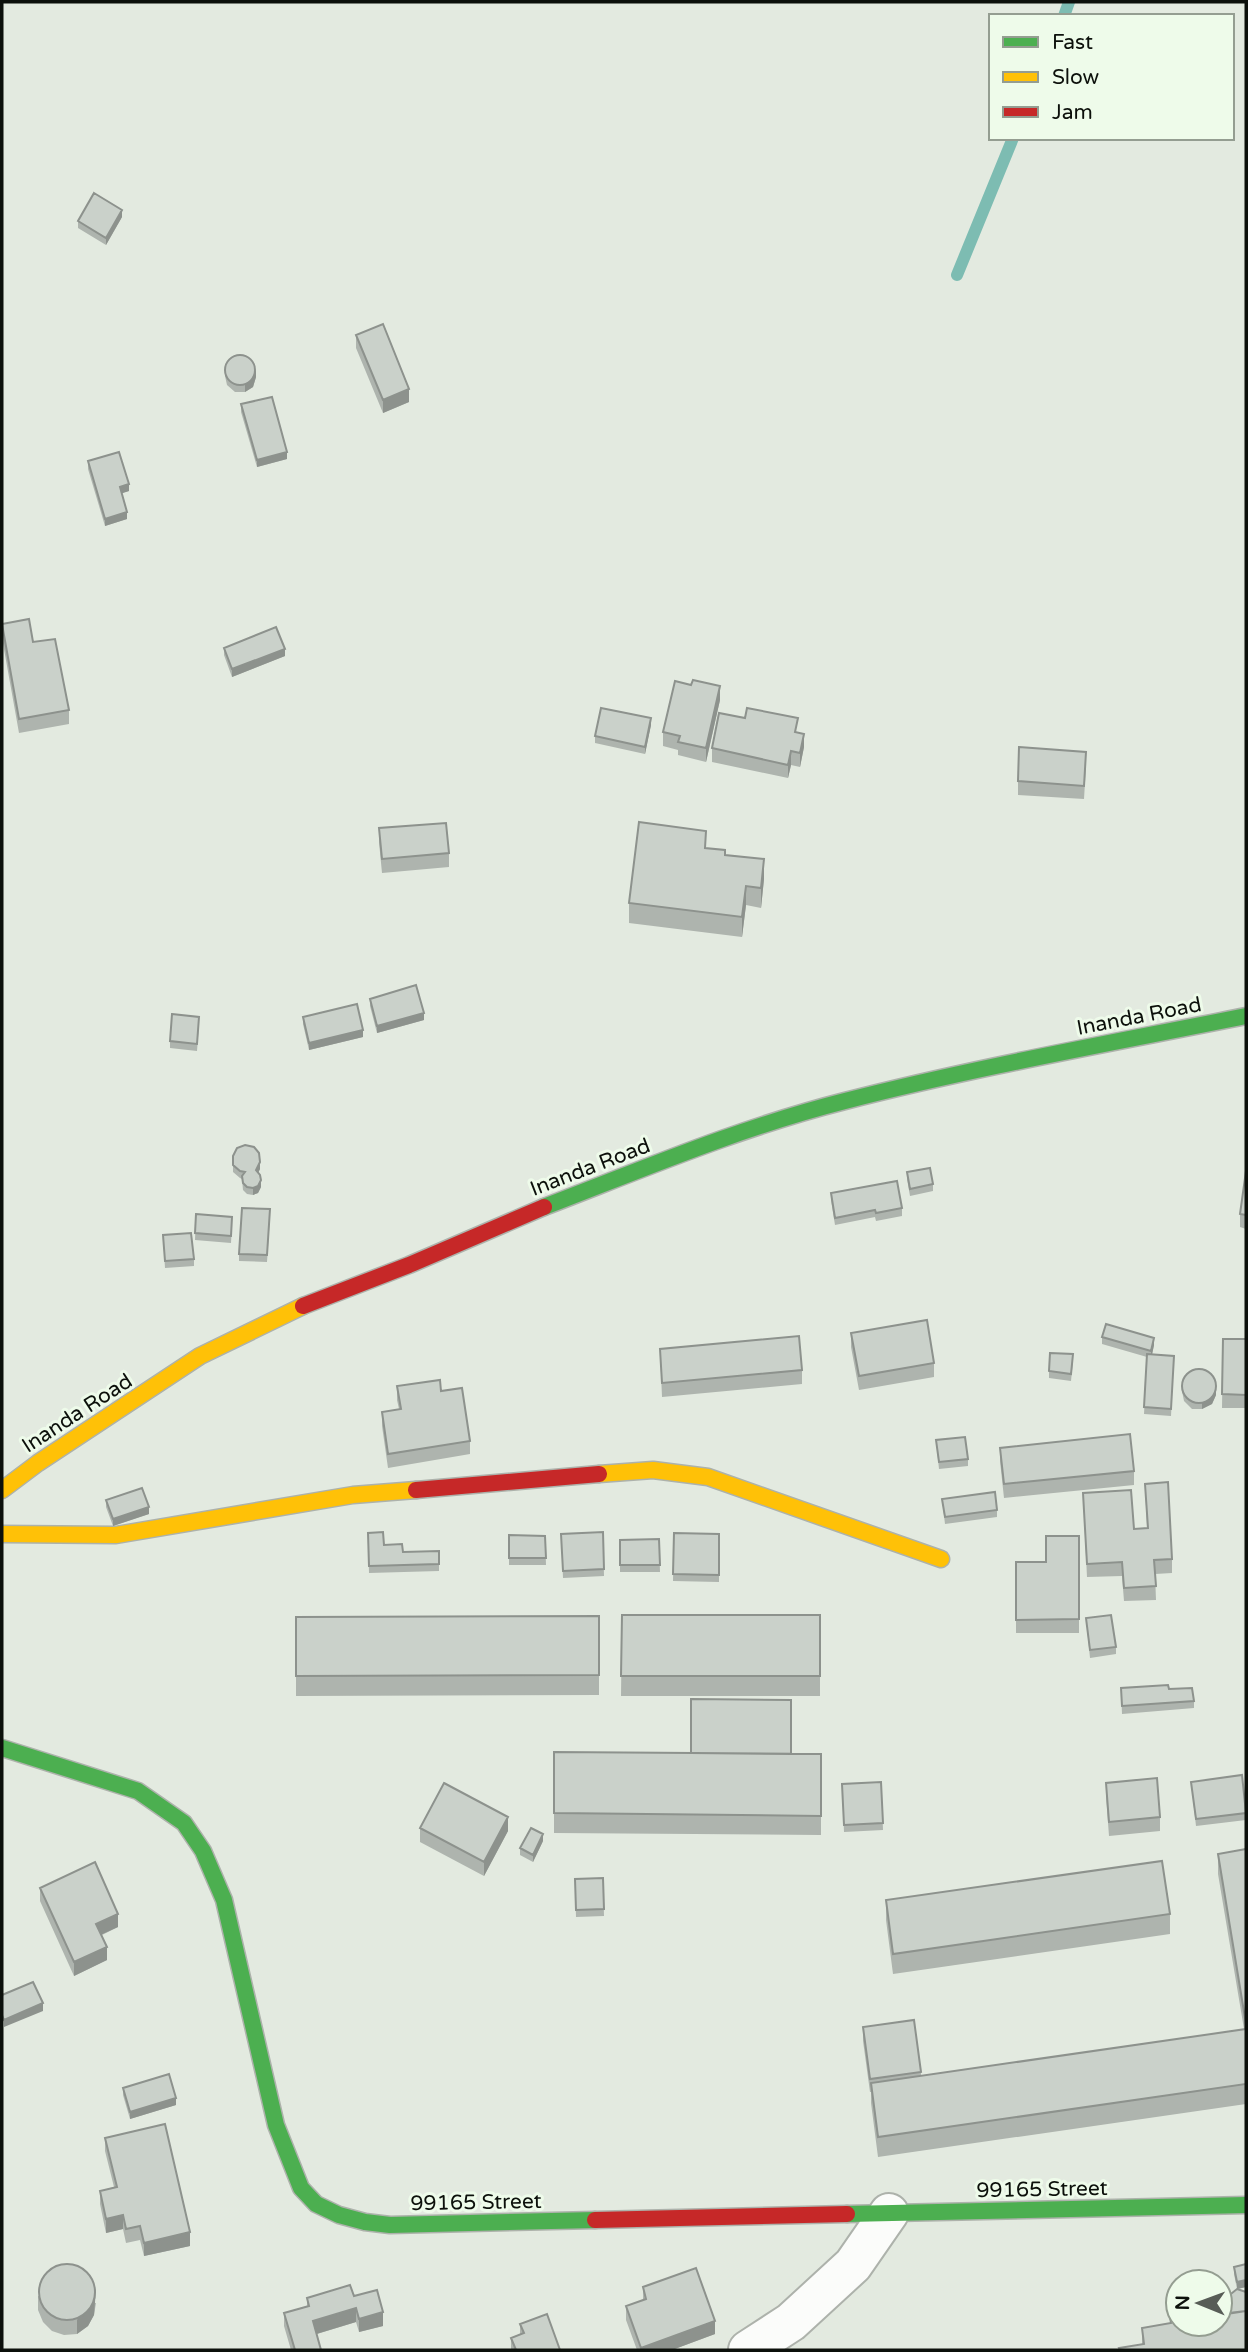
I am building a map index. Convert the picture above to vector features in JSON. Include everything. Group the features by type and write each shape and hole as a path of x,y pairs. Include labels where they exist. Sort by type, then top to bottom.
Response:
{"street":[{"name":"Inanda Road","path":"2,1490 38,1463 201,1356 310,1303 653,1165 753,1128 844,1101 1039,1057 1246,1016"},
{"path":"2,1534 116,1535 354,1495 653,1470 708,1477 941,1559"},
{"name":"99165 Street","path":"2,1748 138,1791 184,1823 203,1851 224,1900 276,2126 291,2167 301,2188 316,2204 339,2215 390,2225 1246,2204"},
{"path":"748,2350 791,2322 853,2264 889,2213"}],"building":[{"path":"94,193 122,210 106,238 78,221"},
{"path":"383,324 409,389 383,400 356,335"},
{"path":"240,355 251,359 255,370 251,381 240,385 229,381 225,370 229,359"},
{"path":"272,397 287,452 257,460 241,404"},
{"path":"119,452 129,484 120,487 127,512 105,519 88,461"},
{"path":"29,619 33,642 55,639 69,710 19,719 2,624"},
{"path":"276,627 285,649 232,669 224,648"},
{"path":"693,680 720,686 706,748 678,742 680,736 663,732 675,681 691,685"},
{"path":"601,708 651,718 645,747 595,736"},
{"path":"747,708 798,718 795,732 804,734 800,753 791,751 788,765 712,748 719,713 745,718"},
{"path":"1019,747 1086,752 1084,786 1018,781"},
{"path":"639,822 706,831 705,848 725,850 725,855 764,859 761,888 746,886 742,917 629,903"},
{"path":"446,823 449,853 382,859 379,828"},
{"path":"416,985 424,1013 377,1026 370,999"},
{"path":"357,1004 363,1030 309,1043 303,1017"},
{"path":"172,1014 199,1017 197,1044 170,1041"},
{"path":"245,1145 254,1147 259,1153 260,1162 256,1170 261,1180 258,1186 253,1188 243,1183 242,1176 245,1172 233,1165 237,1148"},
{"path":"930,1168 933,1184 910,1189 907,1172"},
{"path":"1246,1171 1246,1215 1240,1214"},
{"path":"897,1181 902,1208 835,1218 831,1193"},
{"path":"242,1208 270,1209 267,1255 239,1254"},
{"path":"196,1214 232,1217 231,1236 195,1233"},
{"path":"191,1233 194,1259 165,1261 163,1235"},
{"path":"927,1320 934,1363 859,1376 851,1333"},
{"path":"1106,1324 1154,1338 1151,1351 1102,1337"},
{"path":"799,1336 802,1370 662,1383 660,1349"},
{"path":"1223,1339 1246,1339 1246,1395 1222,1394"},
{"path":"1050,1353 1073,1354 1071,1374 1049,1371"},
{"path":"1147,1354 1174,1356 1171,1409 1144,1407"},
{"path":"1199,1369 1211,1374 1216,1386 1211,1398 1199,1403 1187,1398 1182,1386 1187,1374"},
{"path":"440,1380 441,1391 462,1388 470,1441 388,1454 382,1412 401,1409 397,1386"},
{"path":"1130,1434 1134,1471 1004,1484 1000,1448"},
{"path":"965,1437 968,1459 939,1462 936,1440"},
{"path":"1168,1482 1172,1559 1154,1560 1156,1586 1124,1588 1122,1562 1087,1564 1083,1493 1131,1490 1134,1529 1148,1528 1145,1484"},
{"path":"142,1488 149,1507 113,1519 106,1500"},
{"path":"995,1492 997,1510 945,1517 942,1499"},
{"path":"383,1532 384,1545 402,1544 403,1552 439,1551 439,1564 369,1566 368,1533"},
{"path":"603,1532 604,1569 563,1571 561,1534"},
{"path":"674,1533 719,1534 719,1575 673,1574"},
{"path":"509,1535 545,1536 546,1558 509,1558"},
{"path":"1046,1536 1079,1536 1079,1619 1016,1620 1016,1562 1046,1562"},
{"path":"659,1539 660,1565 620,1565 620,1540"},
{"path":"622,1615 820,1615 820,1676 621,1676"},
{"path":"1111,1615 1116,1647 1090,1650 1086,1618"},
{"path":"599,1616 599,1675 296,1676 296,1617"},
{"path":"1168,1685 1169,1689 1192,1688 1194,1701 1122,1706 1121,1688"},
{"path":"691,1699 791,1700 791,1754 691,1753"},
{"path":"554,1752 821,1754 821,1816 554,1813"},
{"path":"1242,1775 1246,1813 1196,1819 1191,1782"},
{"path":"1157,1778 1160,1817 1109,1822 1106,1783"},
{"path":"881,1782 883,1823 844,1825 842,1784"},
{"path":"444,1783 508,1817 484,1862 420,1828"},
{"path":"531,1828 543,1834 533,1855 520,1848"},
{"path":"1246,1849 1246,2024 1218,1854"},
{"path":"1162,1861 1170,1914 893,1954 886,1900"},
{"path":"95,1862 118,1914 96,1924 107,1947 74,1962 40,1888"},
{"path":"603,1878 604,1909 576,1910 575,1879"},
{"path":"33,1982 43,2003 4,2020 2,1995"},
{"path":"914,2020 921,2072 870,2079 863,2027"},
{"path":"1246,2029 1246,2084 878,2137 871,2083"},
{"path":"169,2074 176,2098 130,2112 123,2088"},
{"path":"165,2124 190,2232 144,2243 140,2226 126,2229 123,2215 106,2219 100,2191 117,2187 105,2138"},
{"path":"61,2264 73,2264 83,2268 91,2276 95,2292 91,2308 83,2316 73,2320 61,2320 51,2316 43,2308 39,2298 39,2286 43,2276 51,2268"},
{"path":"1246,2264 1246,2280 1237,2282 1234,2267"},
{"path":"696,2268 715,2321 641,2348 626,2306 646,2299 643,2287"},
{"path":"350,2285 354,2296 377,2290 383,2312 359,2319 356,2308 313,2321 321,2350 295,2350 284,2313 309,2306 307,2298"},
{"path":"1237,2289 1246,2292 1246,2311 1234,2312 1234,2291"},
{"path":"1246,2311 1246,2350 1120,2350 1119,2348 1144,2344 1142,2328 1164,2324 1164,2338 1234,2338 1234,2313"},
{"path":"547,2314 560,2350 516,2350 511,2338 524,2333 520,2324"}],"waterway":[{"path":"1065,14 1069,2"},
{"path":"957,275 1012,140"}],"traffic: fast":[{"path":"544,1207 731,1136 807,1111 995,1066 1246,1016"},
{"path":"2,1748 138,1791 184,1823 203,1851 224,1900 276,2125 301,2188 316,2204 339,2215 390,2225 595,2220"},
{"path":"847,2214 1246,2205"}],"traffic: slow":[{"path":"2,1490 38,1463 200,1356 303,1306"},
{"path":"599,1474 653,1470 708,1477 941,1559"},
{"path":"2,1534 116,1535 353,1495 416,1490"}],"traffic: jam":[{"path":"303,1306 409,1265 544,1207"},
{"path":"416,1490 599,1474"},
{"path":"595,2220 847,2214"}]}
